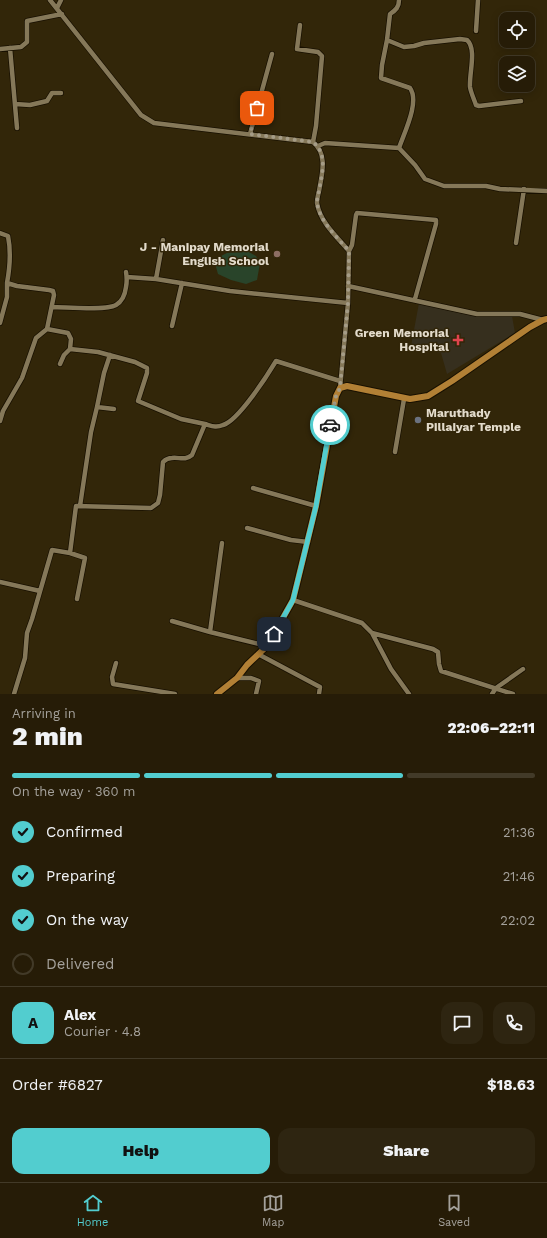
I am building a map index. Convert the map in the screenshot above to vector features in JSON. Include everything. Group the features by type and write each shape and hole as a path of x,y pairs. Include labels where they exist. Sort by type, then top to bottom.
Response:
{"main road":[{"path":"217,694 237,678 247,665 267,646 293,600 316,506 336,396 340,388 347,386 410,399 428,396 530,327 545,319"}],"street":[{"path":"50,0 141,115 154,123 313,142 318,146 322,155 322,172 317,202 322,218 349,251"},
{"path":"57,8 61,0"},
{"path":"399,0 399,5 390,14 381,78 410,88 412,91 412,112 399,148"},
{"path":"476,31 478,0"},
{"path":"0,49 21,47 27,42 26,20 62,14"},
{"path":"300,25 297,49 318,52 322,56 316,126 313,142"},
{"path":"387,40 404,47 414,46 424,42 460,39 467,40 471,44 472,52 470,87 476,105 479,106 521,101"},
{"path":"10,48 17,128"},
{"path":"250,134 272,54"},
{"path":"15,104 30,105 47,101 52,93 61,93"},
{"path":"318,146 325,143 399,148 415,165 425,179 444,186 486,186 500,189 547,191"},
{"path":"516,243 524,189"},
{"path":"340,388 348,303 349,251 352,245 357,213 436,220 415,300"},
{"path":"0,233 8,236 10,244 10,267 7,297 0,323"},
{"path":"156,279 163,240"},
{"path":"52,307 104,308 116,305 125,295 127,275 230,292 348,303"},
{"path":"0,421 2,410 22,378 36,338 47,329 54,295 53,291 17,286 8,283"},
{"path":"172,326 182,283"},
{"path":"348,286 477,314 520,314 545,319"},
{"path":"47,329 68,333 71,339 70,349 64,355 60,364"},
{"path":"70,349 98,352 135,362 147,368 138,401 181,419 214,427 225,425 242,410 276,361 340,381"},
{"path":"80,506 91,432 104,373 110,355"},
{"path":"395,452 404,398"},
{"path":"97,407 114,409"},
{"path":"70,553 76,506 151,508 158,503 163,462 171,457 181,459 189,458 192,455 205,424"},
{"path":"253,488 316,506"},
{"path":"246,528 308,542"},
{"path":"210,632 222,543"},
{"path":"14,694 25,658 27,633 52,550 70,553 85,558 77,599"},
{"path":"0,582 40,591"},
{"path":"293,600 362,623 372,633 391,669 408,694"},
{"path":"172,621 267,646"},
{"path":"372,633 433,648 438,652 441,671 513,694"},
{"path":"258,654 320,687 319,694"},
{"path":"116,663 112,677 113,684 175,694"},
{"path":"492,694 496,688 523,669"},
{"path":"237,678 251,678 259,681 256,694"}],"shaded area":[{"name":"Green Memorial Hospital","path":"419,303 476,316 512,316 515,333 447,374 441,353 411,346"}],"green space":[{"path":"247,251 256,256 260,263 257,280 246,284 231,280 218,274 216,267 217,258 227,253"}],"way so far":[{"path":"257,108 250,134 313,142 318,146 322,155 322,172 317,202 322,218 349,251 348,303 340,388 336,396 330,425"}],"place":[{"name":"J - Manipay Memorial English School","path":"277,254"},
{"name":"Green Memorial Hospital","path":"458,340"},
{"name":"Maruthady Pillaiyar Temple","path":"418,420"}],"route":[{"path":"274,634 293,600 316,506 330,425"}]}
